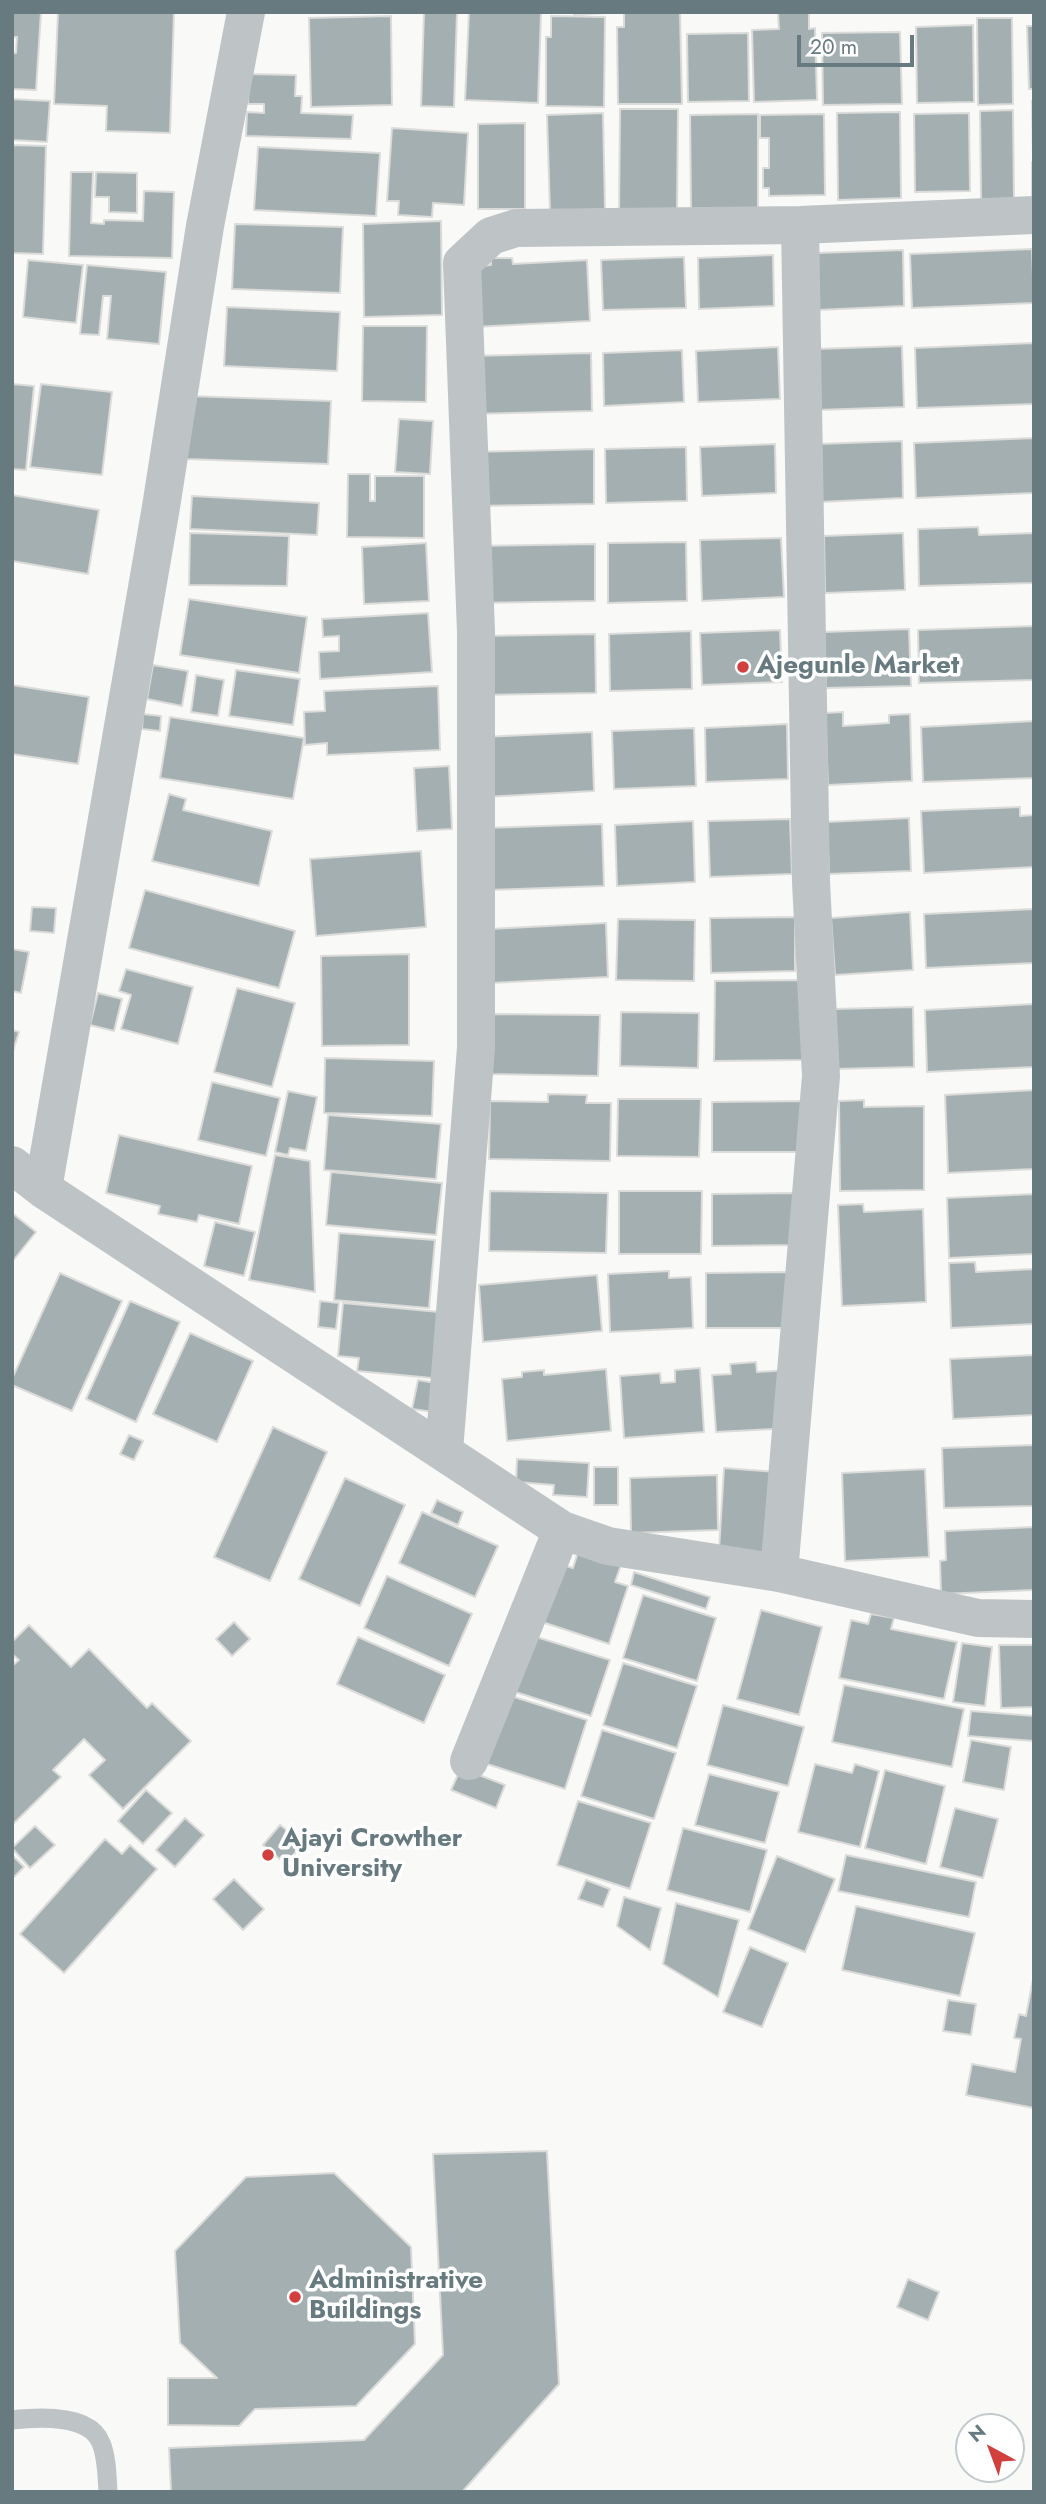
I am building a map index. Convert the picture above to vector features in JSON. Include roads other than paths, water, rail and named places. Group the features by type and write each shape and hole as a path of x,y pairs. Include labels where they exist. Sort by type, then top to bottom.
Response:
{"street":[{"path":"43,1189 152,561 205,226 246,12"},
{"path":"444,1451 477,1048 476,632 462,263 491,236 516,228 800,225 1034,215"},
{"path":"779,1573 821,1076 811,882 800,225"},
{"path":"12,1165 43,1189 562,1530 608,1546 779,1573 978,1618 1034,1619"},
{"path":"469,1761 562,1530"}],"lane":[{"path":"12,2420 32,2417 82,2422 101,2441 108,2492"}],"place":[{"name":"Ajegunle Market","path":"743,667"},
{"name":"Ajayi Crowther University","path":"268,1855"},
{"name":"Administrative Buildings","path":"295,2297"}]}
